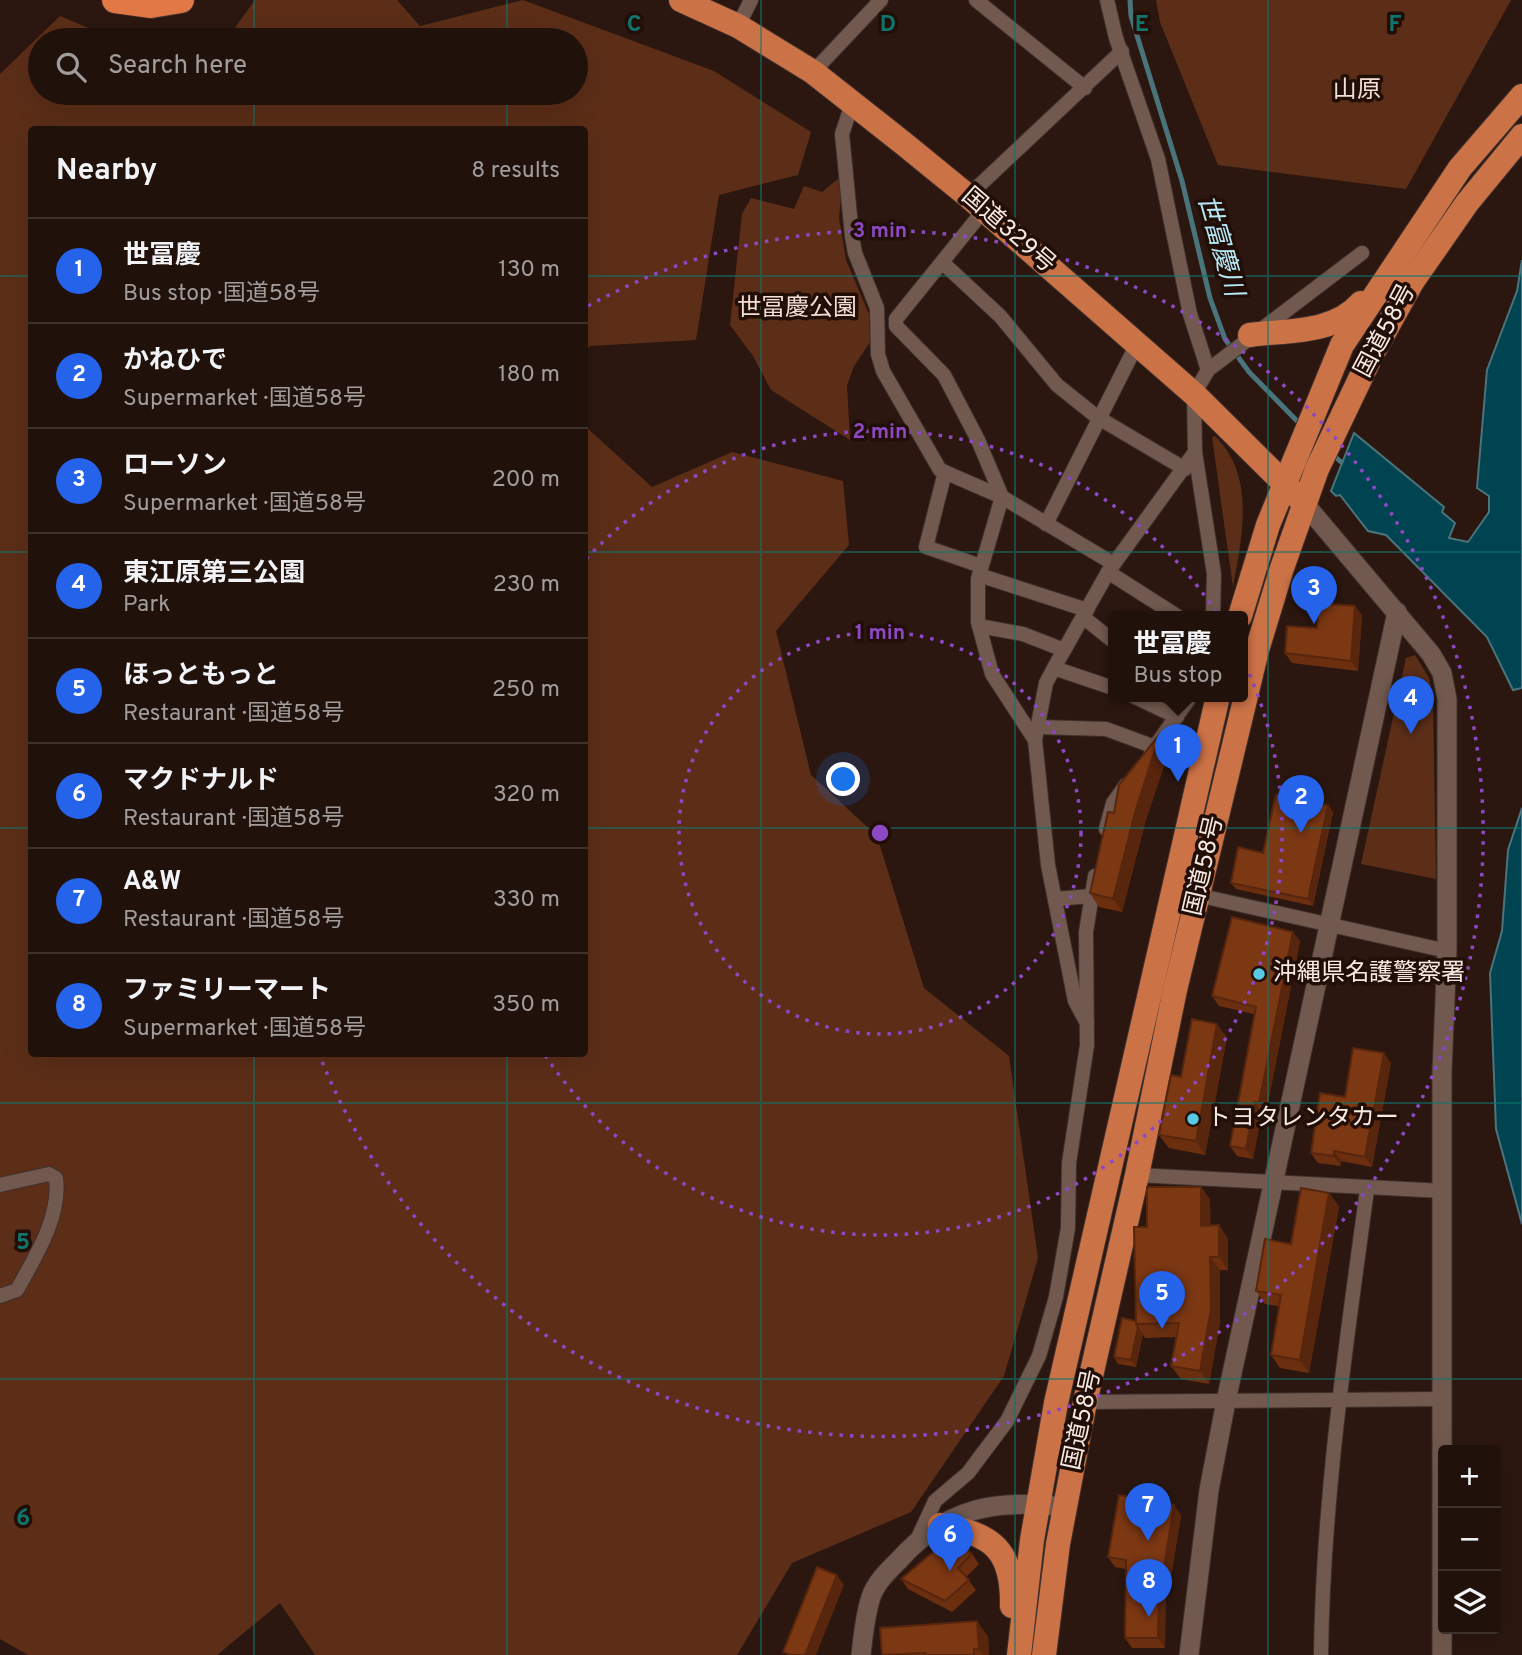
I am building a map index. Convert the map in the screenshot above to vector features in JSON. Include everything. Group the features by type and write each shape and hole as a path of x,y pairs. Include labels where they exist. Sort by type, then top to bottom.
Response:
{"highway":[{"path":"115,0 151,5 181,0"},
{"name":"国道329号","path":"681,0 738,26 813,72 976,203 1194,394 1304,503"},
{"name":"国道58号","path":"1242,611 1284,482 1342,345 1383,278 1460,168 1522,96"},
{"name":"国道58号","path":"1248,684 1256,650 1304,503 1340,420 1412,282 1467,203 1522,136"},
{"path":"1250,335 1312,328 1341,320 1356,309 1383,278"},
{"name":"国道58号","path":"1017,1655 1038,1504 1056,1403 1217,702"},
{"name":"国道58号","path":"1044,1655 1065,1507 1085,1402 1244,702"},
{"path":"940,1525 984,1536 1004,1557 1013,1578 1012,1630 1017,1655"}],"street":[{"path":"738,26 751,0"},
{"path":"813,72 881,0"},
{"path":"976,0 993,5 1085,88"},
{"path":"1107,0 1158,159 1190,314 1208,370"},
{"path":"1036,734 992,674 978,626 980,570 1002,497 944,375 896,326 897,319 943,263 976,203 1122,51"},
{"path":"852,104 842,134 852,236 855,253 877,308 878,354 883,371 940,470 1002,497 1111,568 1170,611"},
{"path":"1213,611 1214,574 1195,452 1194,394 1208,370 1250,335 1362,253"},
{"path":"943,263 1000,316 1057,384 1097,417 1185,469"},
{"path":"1046,524 1097,417 1137,344"},
{"path":"1088,1024 1075,1001 1048,865 1036,734 1046,683 1064,650 1111,568 1195,452"},
{"path":"946,472 926,547 1085,614 1108,636"},
{"path":"971,484 992,473"},
{"path":"1304,503 1432,654 1442,673 1447,699 1447,951 1442,1072 1442,1655"},
{"path":"1189,1655 1209,1490 1226,1401 1397,612"},
{"path":"978,626 1023,634 1064,650"},
{"path":"1054,668 1108,686"},
{"path":"1146,702 1177,717"},
{"path":"917,1540 935,1501 968,1474 1007,1421 1039,1356 1056,1297 1068,1228 1069,1163 1088,1024 1086,932 1101,851 1113,803 1187,702"},
{"path":"1036,734 1106,729 1155,747"},
{"path":"1198,895 1447,951"},
{"path":"1055,899 1091,896"},
{"path":"0,1185 49,1174 57,1178 58,1192 42,1243 17,1290 0,1296"},
{"path":"1137,1175 1367,1190 1444,1191"},
{"path":"1321,1655 1323,1556 1338,1398 1367,1190"},
{"path":"1085,1402 1442,1399"},
{"path":"861,1655 871,1595 882,1578 917,1540 972,1509 1004,1503 1065,1507"}],"green space":[{"path":"255,0 397,0 420,26 523,0 714,71 811,132 798,175 719,195 696,340 588,348 588,126 28,126 28,1057 588,1057 588,429 652,487 732,452 843,481 849,545 776,631 811,775 877,836 924,988 1009,1056 1038,1258 1004,1376 911,1512 792,1563 737,1655 315,1655 280,1603 217,1655 28,1655 0,1639 0,74 28,47 28,105 588,105 588,28 235,28"},
{"name":"山原","path":"1156,0 1511,0 1406,189 1218,165 1160,22"},
{"path":"60,16 88,28 48,28"},
{"name":"世冨慶公園","path":"843,175 839,218 846,260 869,314 870,342 854,366 847,385 850,440 771,390 753,356 730,325 742,214 751,198 794,209 804,186 822,192"},
{"path":"1215,436 1228,452 1241,488 1242,528 1233,587 1212,437"},
{"path":"1415,655 1429,678 1433,698 1436,879 1361,864 1406,658"}],"water":[{"path":"1522,260 1522,688 1513,690 1487,637 1386,535 1368,531 1340,495 1336,496 1331,491 1354,433 1444,507 1442,512 1455,523 1449,538 1468,542 1489,512 1489,496 1477,488 1487,370 1517,291"},
{"path":"1522,808 1522,1224 1496,1129 1490,973 1502,931 1508,850"}],"building":[{"path":"1319,603 1355,606 1351,661 1285,653 1287,626 1317,628"},
{"path":"1160,734 1136,809 1113,899 1090,893 1108,812 1114,813 1119,785"},
{"path":"1276,794 1328,805 1308,899 1231,883 1238,847 1263,853"},
{"path":"1232,917 1293,932 1259,1103 1255,1102 1246,1149 1230,1146 1256,1007 1212,996"},
{"path":"1192,1019 1217,1024 1196,1141 1159,1135 1171,1075 1181,1077"},
{"path":"1353,1048 1384,1053 1365,1157 1334,1151 1334,1156 1311,1153 1320,1093 1345,1097"},
{"path":"1147,1187 1201,1187 1201,1226 1219,1225 1219,1257 1210,1257 1211,1309 1200,1371 1171,1366 1179,1323 1136,1324 1134,1227 1147,1227"},
{"path":"1301,1188 1329,1193 1300,1360 1271,1355 1281,1295 1256,1291 1265,1239 1291,1244"},
{"path":"1122,1318 1136,1321 1138,1327 1131,1360 1114,1357"},
{"path":"1119,1495 1174,1505 1164,1567 1159,1566 1158,1638 1125,1638 1126,1560 1108,1557"},
{"path":"953,1535 972,1554 958,1568 969,1580 945,1601 901,1579"},
{"path":"817,1567 837,1575 805,1655 790,1655 783,1652"},
{"path":"977,1621 979,1649 974,1649 974,1655 882,1655 880,1628"}],"waterway":[{"name":"世富慶川","path":"1130,0 1131,16 1182,181 1210,298 1225,339 1249,372 1302,426"},
{"name":"世富慶川","path":"1332,454 1341,462"}],"place":[{"name":"ローソン","path":"1314,624"},
{"name":"東江原第三公園","path":"1411,734"},
{"name":"世冨慶","path":"1178,782"},
{"name":"かねひで","path":"1301,833"},
{"name":"沖縄県名護警察署","path":"1259,974"},
{"name":"トヨタレンタカー","path":"1193,1119"},
{"name":"ほっともっと","path":"1162,1329"},
{"name":"A&W","path":"1148,1541"},
{"name":"マクドナルド","path":"950,1571"},
{"name":"ファミリーマート","path":"1149,1617"}]}
